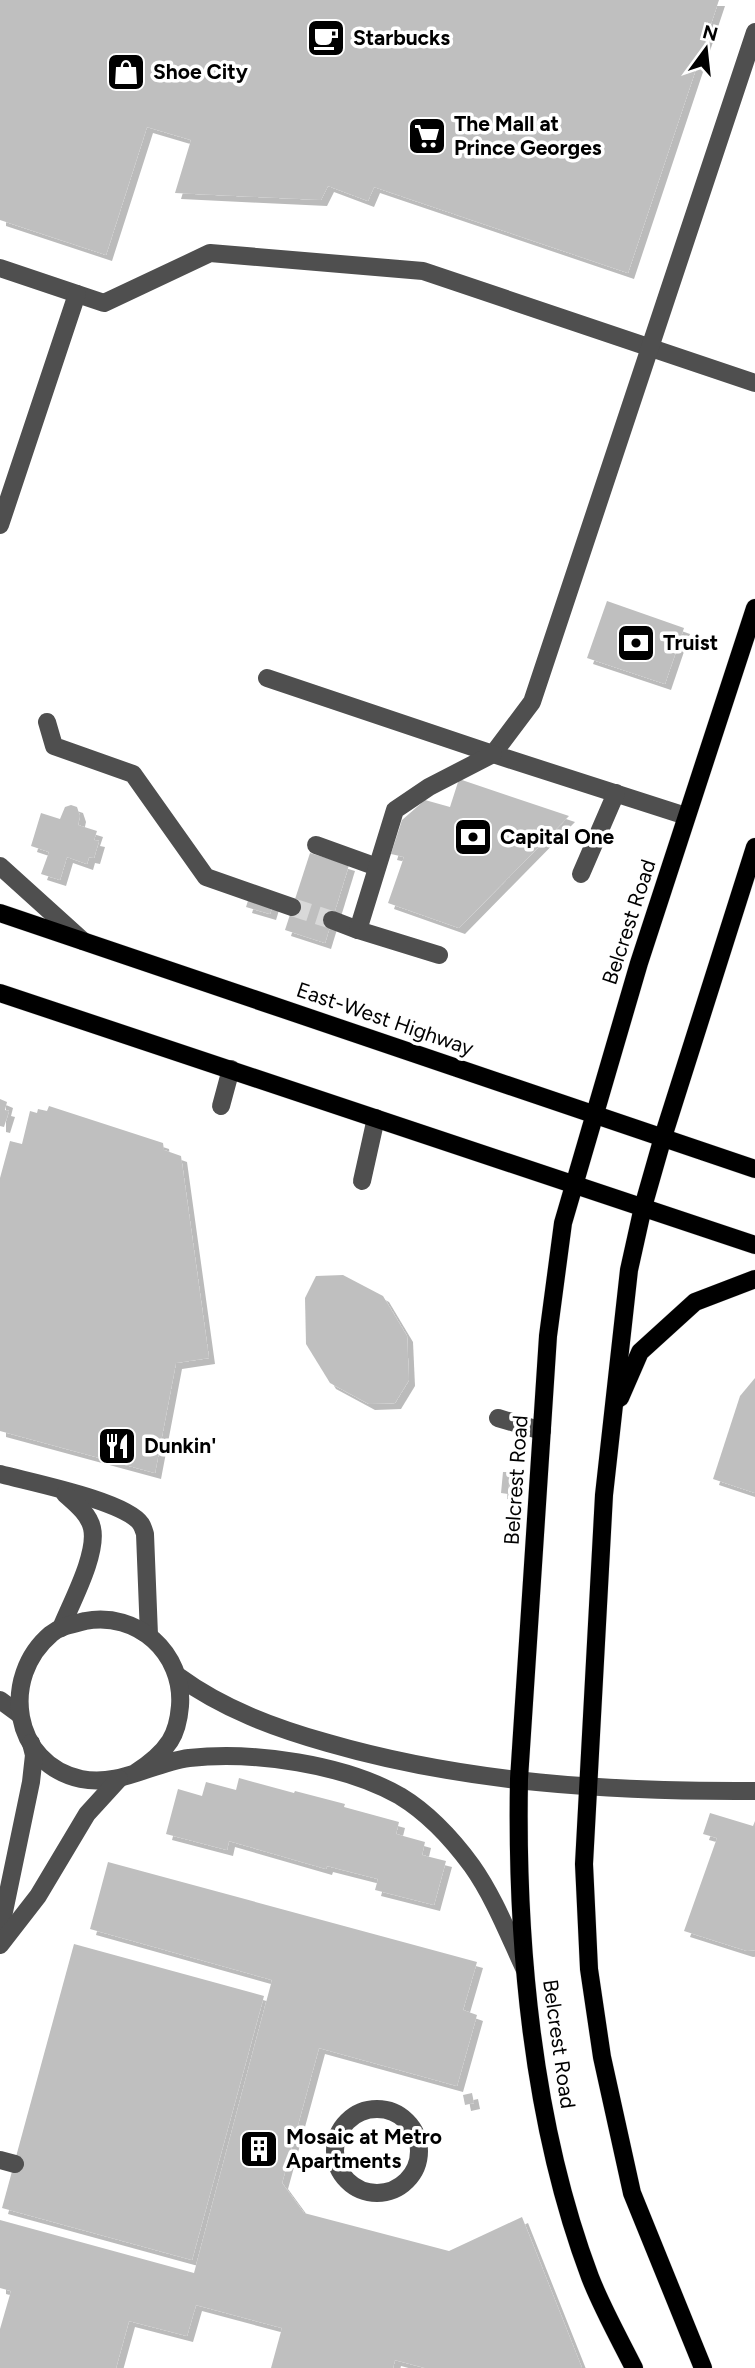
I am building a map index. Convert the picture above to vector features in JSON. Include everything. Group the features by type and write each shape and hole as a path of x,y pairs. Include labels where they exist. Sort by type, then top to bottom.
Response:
{"main road":[{"name":"Belcrest Road","path":"634,2368 591,2277 559,2179 535,2052 527,1973 518,1858 519,1779 548,1336 563,1223 594,1113 686,816 755,608"},
{"name":"Belcrest Road","path":"703,2368 632,2193 601,2057 589,1969 584,1864 604,1508 629,1269 663,1137 754,853"},
{"name":"East-West Highway","path":"0,913 755,1169"},
{"path":"0,993 755,1245"},
{"path":"613,1414 640,1352 695,1302 755,1279"}],"lane":[{"path":"358,930 395,810 429,787 493,754 532,702 755,32"},
{"path":"0,268 104,303 210,253 423,271 755,383"},
{"path":"0,525 77,294"},
{"path":"267,678 686,816"},
{"path":"47,722 54,746 133,774 206,877 292,907"},
{"path":"581,874 616,793"},
{"path":"316,845 377,867"},
{"path":"0,866 83,941"},
{"path":"332,920 439,955"},
{"path":"222,1106 230,1069"},
{"path":"362,1181 376,1118"},
{"path":"498,1418 542,1431"},
{"path":"0,1475 126,1511 141,1524 145,1534 149,1635"},
{"path":"61,1628 87,1565 93,1531 83,1513 63,1491"},
{"path":"0,1931 31,1782 34,1755 19,1714 18,1697 22,1673 33,1653 61,1628 99,1619 129,1624 149,1635 164,1651 178,1676 181,1693 179,1721 171,1740 155,1760 127,1776 87,1814 38,1896 0,1945"},
{"path":"178,1676 237,1711 303,1736 413,1765 588,1786 755,1791"},
{"path":"0,1700 19,1714"},
{"path":"31,1743 43,1759 63,1772 81,1779 107,1781 160,1764 190,1758 281,1760 346,1775 401,1797 448,1836 473,1867 527,1973"},
{"path":"363,2111 390,2111 401,2117 414,2130 418,2142 418,2159 412,2174 397,2188 378,2193 369,2192 347,2180 339,2170 335,2148 338,2135 345,2123 363,2111"}],"building":[{"name":"The Mall at Prince Georges","path":"0,0 719,0 628,273 374,187 368,201 328,186 321,200 175,193 191,140 147,127 106,255 0,220"},
{"name":"Truist","path":"607,601 684,628 665,684 587,658"},
{"name":"Capital One","path":"459,779 569,816 459,928 388,903 404,857 391,854 402,820 425,800 450,807"},
{"path":"65,807 77,807 80,816 78,825 97,831 94,840 99,841 94,858 89,857 87,864 67,857 60,880 41,874 49,852 31,846 41,813 60,819"},
{"path":"310,853 349,865 325,943 285,930"},
{"path":"250,894 274,901 270,914 246,907"},
{"path":"0,1099 7,1102 5,1110 9,1111 4,1127 0,1126"},
{"path":"49,1106 163,1143 164,1150 181,1156 209,1358 176,1363 155,1473 0,1431 0,1178 10,1141 22,1144 30,1111 47,1111"},
{"path":"343,1275 383,1296 407,1336 409,1380 395,1403 369,1404 330,1383 306,1344 305,1298 316,1276"},
{"path":"755,1378 755,1493 713,1479 740,1396"},
{"path":"503,1472 510,1472 508,1494 501,1493"},
{"path":"239,1778 345,1804 344,1807 399,1822 396,1834 425,1842 422,1855 446,1861 434,1905 375,1890 378,1879 327,1866 326,1869 229,1841 227,1850 166,1834 178,1789 202,1796 206,1782 236,1790"},
{"path":"710,1813 753,1826 755,1821 755,1950 747,1951 684,1931 717,1838 703,1834"},
{"name":"Mosaic at Metro Apartments","path":"108,1862 477,1962 463,2010 477,2015 457,2086 319,2048 282,2183 304,2213 449,2251 522,2217 582,2368 425,2368 395,2360 393,2368 271,2368 282,2328 196,2305 187,2336 129,2321 116,2368 0,2368 0,2329 11,2291 0,2288 0,2220 194,2273 272,1980 90,1929"},
{"path":"74,1944 264,1996 192,2260 2,2208"},
{"path":"472,2093 474,2103 465,2105 463,2095"}],"tunnel":[{"path":"292,907 332,920"}],"place":[{"name":"Starbucks","path":"326,38"},
{"name":"Shoe City","path":"126,72"},
{"name":"The Mall at Prince Georges","path":"427,136"},
{"name":"Truist","path":"636,643"},
{"name":"Capital One","path":"473,837"},
{"name":"Dunkin'","path":"117,1446"},
{"name":"Mosaic at Metro Apartments","path":"259,2149"}]}
